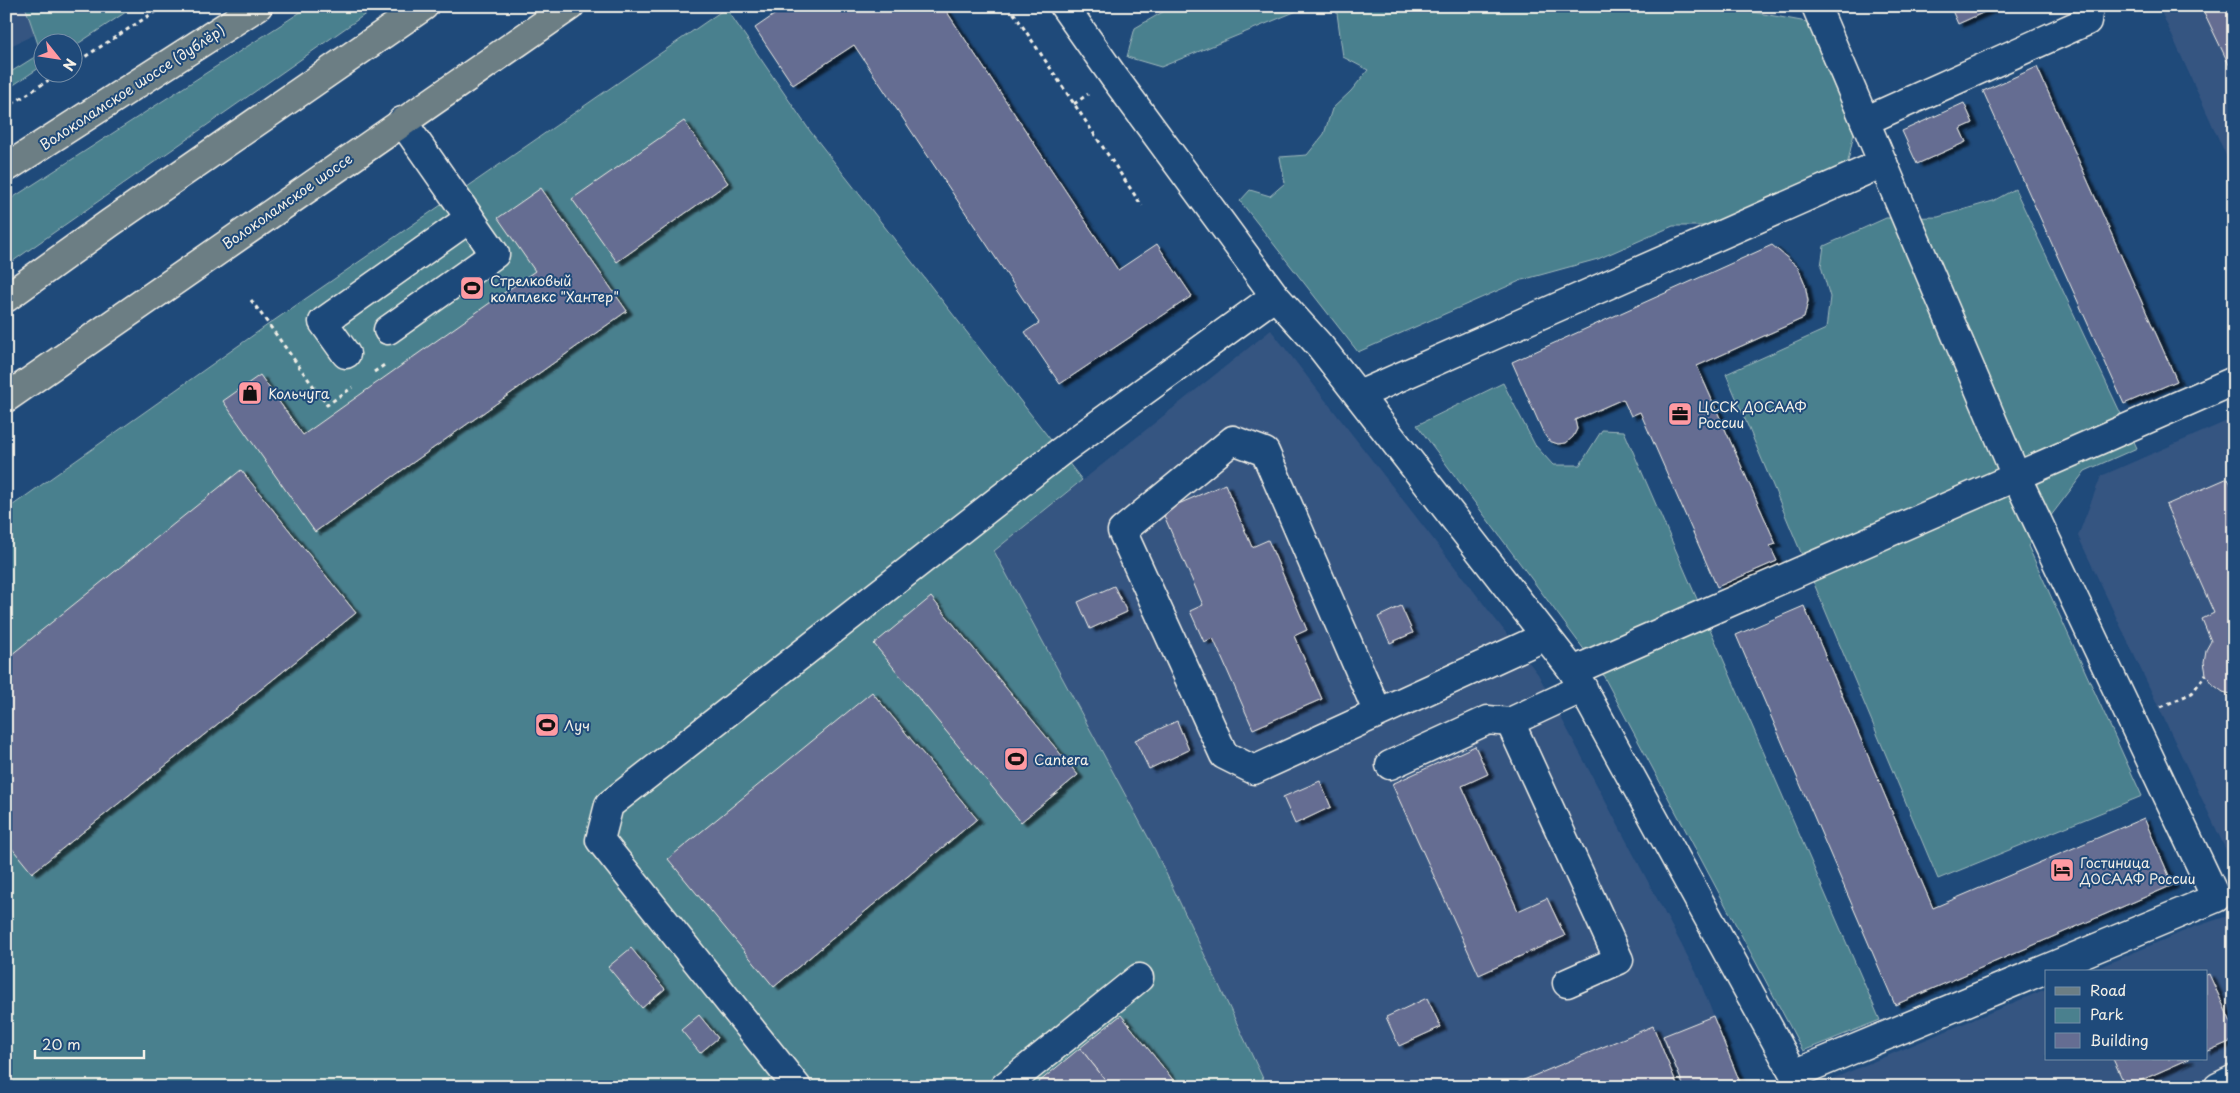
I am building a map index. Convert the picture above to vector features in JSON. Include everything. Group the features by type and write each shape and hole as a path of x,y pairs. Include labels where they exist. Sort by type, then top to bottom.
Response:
{"main road":[{"name":"Волоколамское шоссе (дублёр)","path":"6,168 258,6"},
{"path":"6,298 110,223 424,6"},
{"name":"Волоколамское шоссе","path":"6,398 570,6"}],"lane":[{"path":"1064,6 1275,296 1320,346 1578,679 1797,1080 2045,972"},
{"path":"1816,6 2016,476 2216,898 2050,970"},
{"path":"1865,121 2087,22 2089,6"},
{"path":"388,330 496,254 402,121"},
{"path":"1358,395 1882,163"},
{"path":"346,354 323,322 470,218"},
{"path":"797,1087 600,840 609,805 1060,452 1275,296"},
{"path":"1390,765 1488,720 1510,722 1578,679 2016,476 2234,382"},
{"path":"1378,713 1265,452 1233,440 1122,530 1224,754 1254,770 1546,636"},
{"path":"1510,722 1619,960 1566,984"},
{"path":"1004,1087 1139,978"},
{"path":"2218,1087 2234,1079"}],"path":[{"path":"82,59 164,6"},
{"path":"1009,6 1142,206"},
{"path":"6,108 46,82"},
{"path":"2132,721 2192,693 2206,674"}],"shaded area":[{"path":"6,6 25,6 35,32 32,32 32,36 6,48"},
{"path":"2158,6 2234,6 2234,173 2164,18"},
{"path":"1271,330 1538,674 1697,974 1742,1087 1267,1087 1155,850 994,551"},
{"path":"2234,418 2234,867 2078,536 2101,476"},
{"path":"2234,914 2234,1087 1813,1087 2045,989 2045,1060 2208,1060 2208,970 2093,970 2194,927"}],"green space":[{"path":"25,6 135,6 82,41 82,32 34,32"},
{"path":"310,6 377,6 6,266 6,202"},
{"path":"1173,6 1309,6 1161,67 1127,57 1135,28"},
{"path":"1336,6 1720,6 1807,22 1854,133 1847,166 1714,226 1673,226 1598,259 1522,280 1358,352 1240,201 1250,190 1270,196 1285,183 1280,157 1307,155 1324,134 1332,109 1351,91 1368,70 1343,57"},
{"name":"Луч","path":"726,8 810,131 1082,480 994,551 1155,850 1267,1087 6,1087 6,510 269,324"},
{"path":"32,59 32,73 6,90 6,75"},
{"path":"2015,189 2137,448 2085,471 2028,546 2142,796 1938,879 1726,374 1826,329 1830,297 1821,266 1824,246 1886,218 1938,217 1993,201"},
{"path":"1503,383 1535,445 1553,465 1580,465 1602,430 1624,431 1880,1020 1803,1051 1603,675 1417,425"}],"building":[{"path":"787,6 907,6 908,9 912,6 943,6 1118,270 1157,244 1192,296 1060,384 1025,332 1039,323 854,45 793,85 755,28"},
{"path":"1950,6 1998,6 1958,24"},
{"path":"2201,6 2234,6 2234,75"},
{"path":"2037,67 2177,381 2124,404 1983,91"},
{"path":"1964,103 1973,123 1960,129 1966,142 1917,164 1902,131"},
{"path":"684,121 728,183 617,262 572,199"},
{"path":"541,188 627,311 315,532 223,401 260,375 303,435 535,271 498,218"},
{"name":"ЦССК ДОСААФ России","path":"1772,245 1798,267 1805,284 1808,301 1804,318 1697,366 1776,544 1770,546 1777,561 1717,587 1640,412 1631,416 1623,399 1575,420 1577,429 1573,437 1566,443 1558,444 1549,441 1544,434 1512,362"},
{"path":"241,470 356,613 32,873 6,841 6,659"},
{"path":"2228,478 2234,491 2234,695 2223,692 2211,683 2206,674 2204,662 2206,650 2211,641 2202,619 2214,613 2166,505"},
{"path":"1225,484 1252,547 1268,540 1307,630 1294,636 1322,699 1253,729 1213,638 1204,642 1190,611 1203,605 1162,511"},
{"path":"1114,586 1127,612 1090,629 1078,602"},
{"path":"931,597 1078,775 1021,822 874,644"},
{"path":"1401,606 1413,633 1390,643 1378,617"},
{"path":"1804,606 1933,908 2144,818 2173,885 1895,1005 1736,635"},
{"path":"872,692 977,819 774,987 668,859"},
{"path":"1177,721 1189,750 1149,769 1135,740"},
{"path":"1475,746 1488,774 1462,786 1518,911 1547,898 1565,936 1479,975 1392,784"},
{"path":"1320,781 1331,807 1295,824 1283,797"},
{"path":"631,948 665,989 642,1008 608,967"},
{"path":"2208,974 2234,1029 2234,1040 2208,1051"},
{"path":"1427,998 1441,1027 1399,1046 1386,1017"},
{"path":"699,1015 718,1038 700,1053 681,1030"},
{"path":"1121,1015 1179,1087 1111,1087 1080,1048"},
{"path":"1713,1016 1742,1087 1684,1087 1663,1036"},
{"path":"1653,1026 1678,1087 1507,1087"},
{"path":"1080,1048 1111,1087 1033,1087"},
{"path":"2113,1060 2187,1060 2126,1087"}],"place":[{"name":"Стрелковый комплекс \"Хантер\"","path":"472,288"},
{"name":"Кольчуга","path":"250,393"},
{"name":"ЦССК ДОСААФ России","path":"1680,414"},
{"name":"Луч","path":"547,725"},
{"name":"Cantera","path":"1016,759"},
{"name":"Гостиница ДОСААФ России","path":"2062,870"}]}
